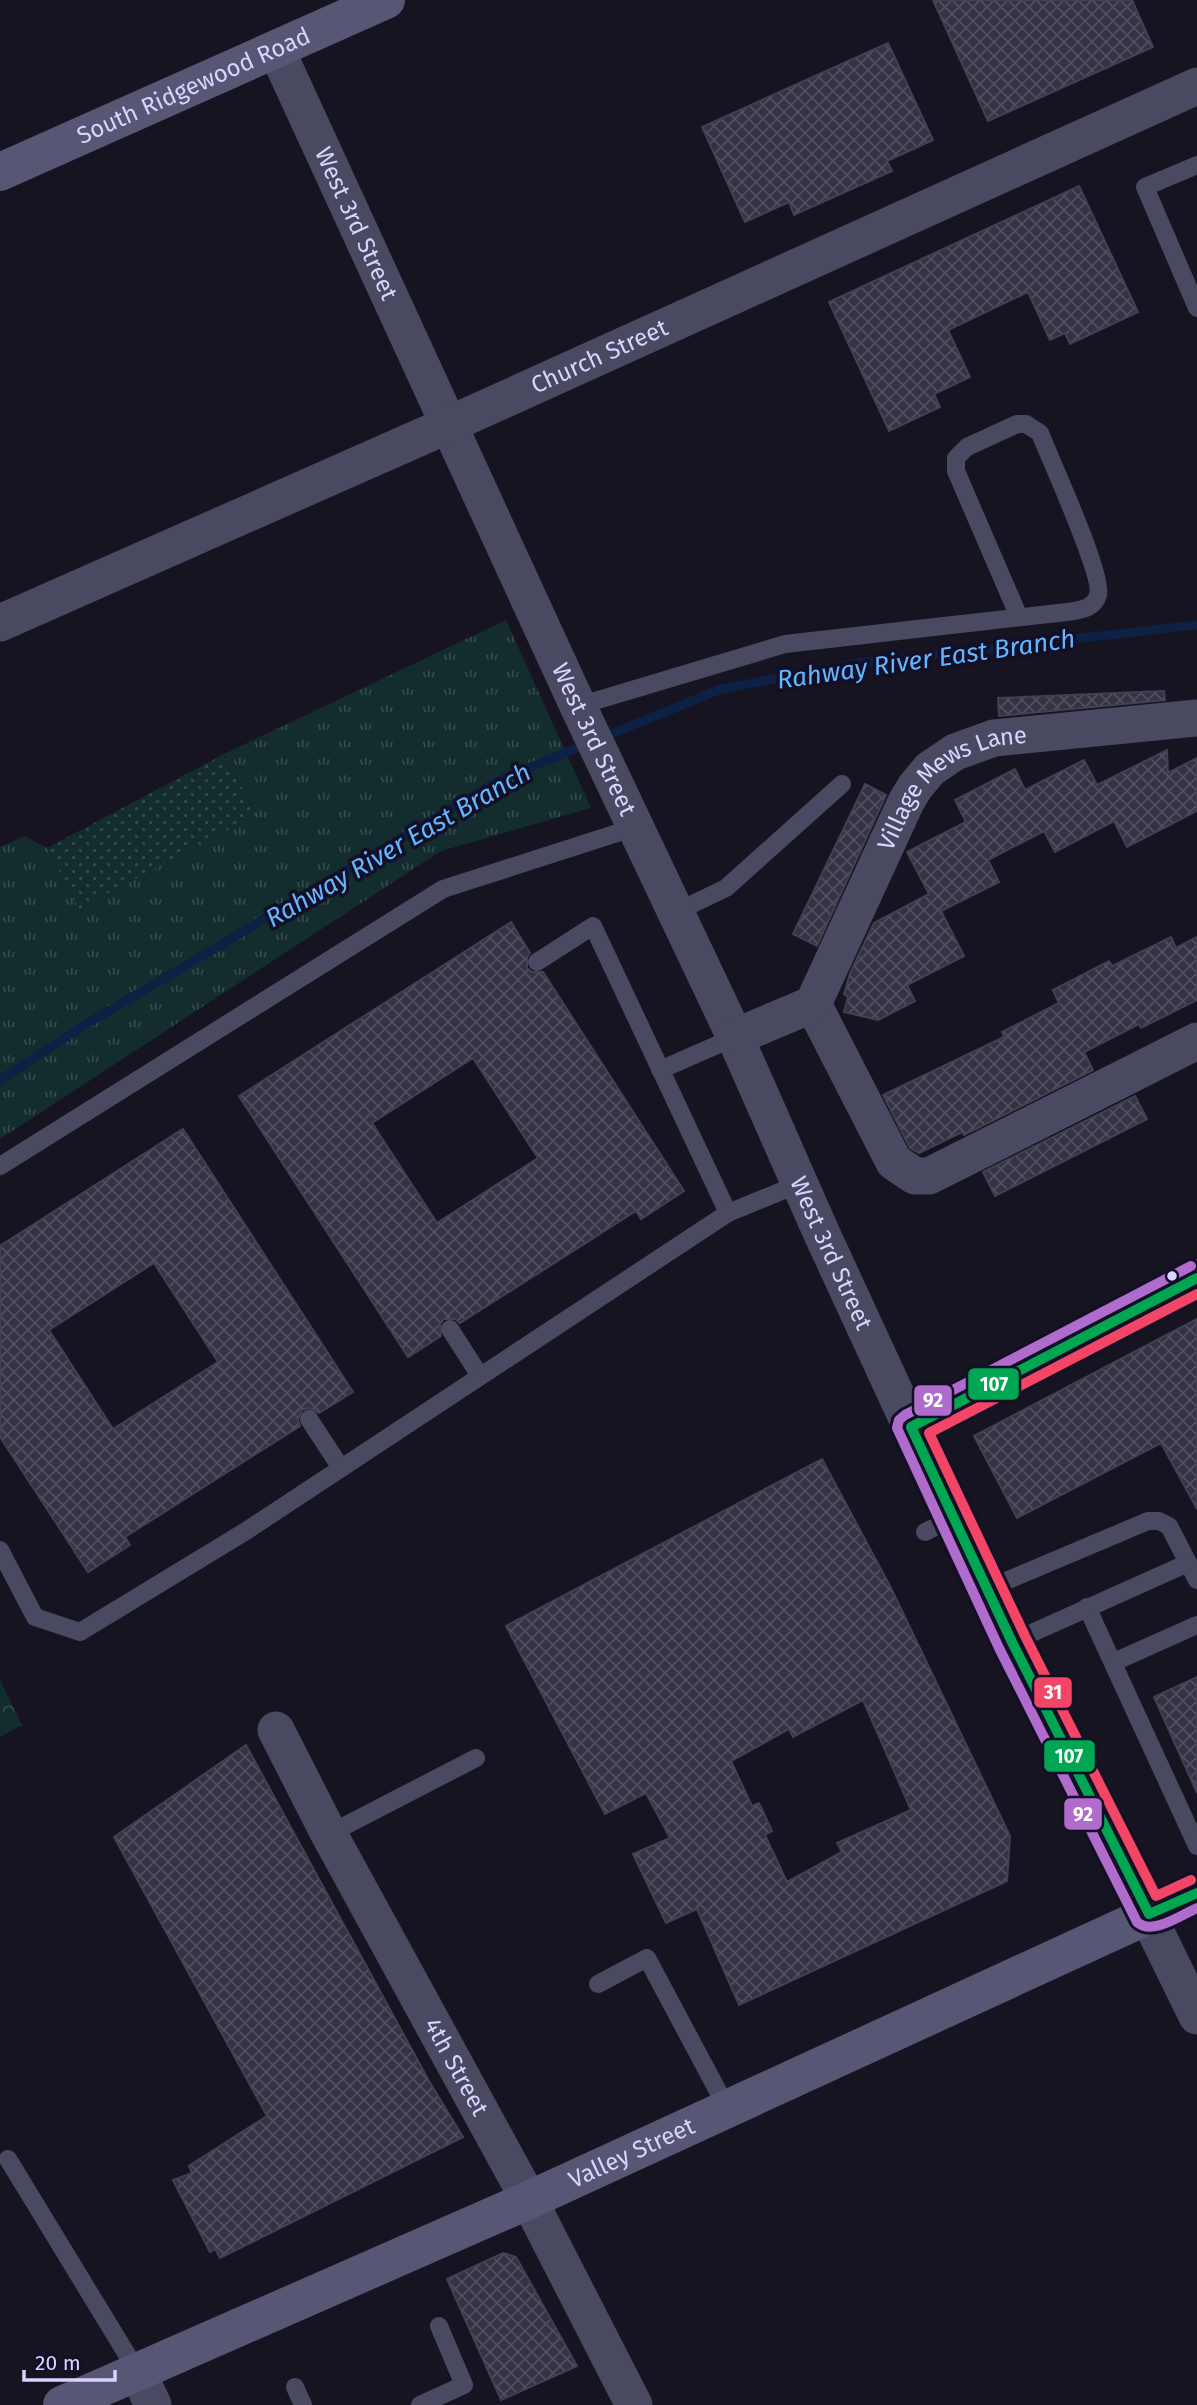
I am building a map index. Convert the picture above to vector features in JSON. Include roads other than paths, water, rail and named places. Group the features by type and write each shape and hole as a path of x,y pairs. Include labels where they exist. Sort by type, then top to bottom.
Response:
{"main road":[{"name":"South Ridgewood Road","path":"0,172 386,0"},
{"name":"Valley Street","path":"62,2405 529,2200 1197,1893"}],"street":[{"name":"West 3rd Street","path":"276,49 579,708 735,1037 799,1184 911,1427 939,1525 987,1589 1197,2016"},
{"name":"Church Street","path":"0,623 448,425 1197,86"},
{"name":"Village Mews Lane","path":"813,1003 906,802 930,769 956,752 994,738 1197,718"},
{"path":"735,1037 813,1003 894,1162 915,1176 929,1176 1197,1041"},
{"path":"911,1427 1197,1278"},
{"name":"4th Street","path":"276,1730 329,1834 529,2200 634,2405"},
{"path":"137,2371 153,2405"}],"lane":[{"path":"1197,165 1145,187 1197,309"},
{"path":"579,708 785,644 1019,617 1085,609 1093,605 1099,594 1094,566 1040,433 1026,424 1017,424 967,447 956,458 957,471 1019,617"},
{"path":"676,912 726,888 842,784"},
{"path":"0,1166 443,889 636,827"},
{"path":"537,962 593,926 728,1213"},
{"path":"660,1070 735,1037"},
{"path":"0,1550 35,1617 79,1632 246,1531 728,1213 799,1184"},
{"path":"450,1329 480,1376"},
{"path":"309,1419 341,1468"},
{"path":"987,1589 1148,1521 1159,1521 1168,1526 1197,1580"},
{"path":"1012,1642 1188,1563"},
{"path":"1087,1607 1197,1846"},
{"path":"1114,1662 1197,1625"},
{"path":"329,1834 475,1758"},
{"path":"598,1984 647,1958 727,2108"},
{"path":"8,2159 137,2371"},
{"path":"419,2405 464,2385 439,2326"},
{"path":"295,2387 303,2405"}],"waterway":[{"name":"Rahway River East Branch","path":"601,738 721,689 859,663 1197,625"},
{"name":"Rahway River East Branch","path":"0,1080 80,1028 501,779 588,744"}]}
